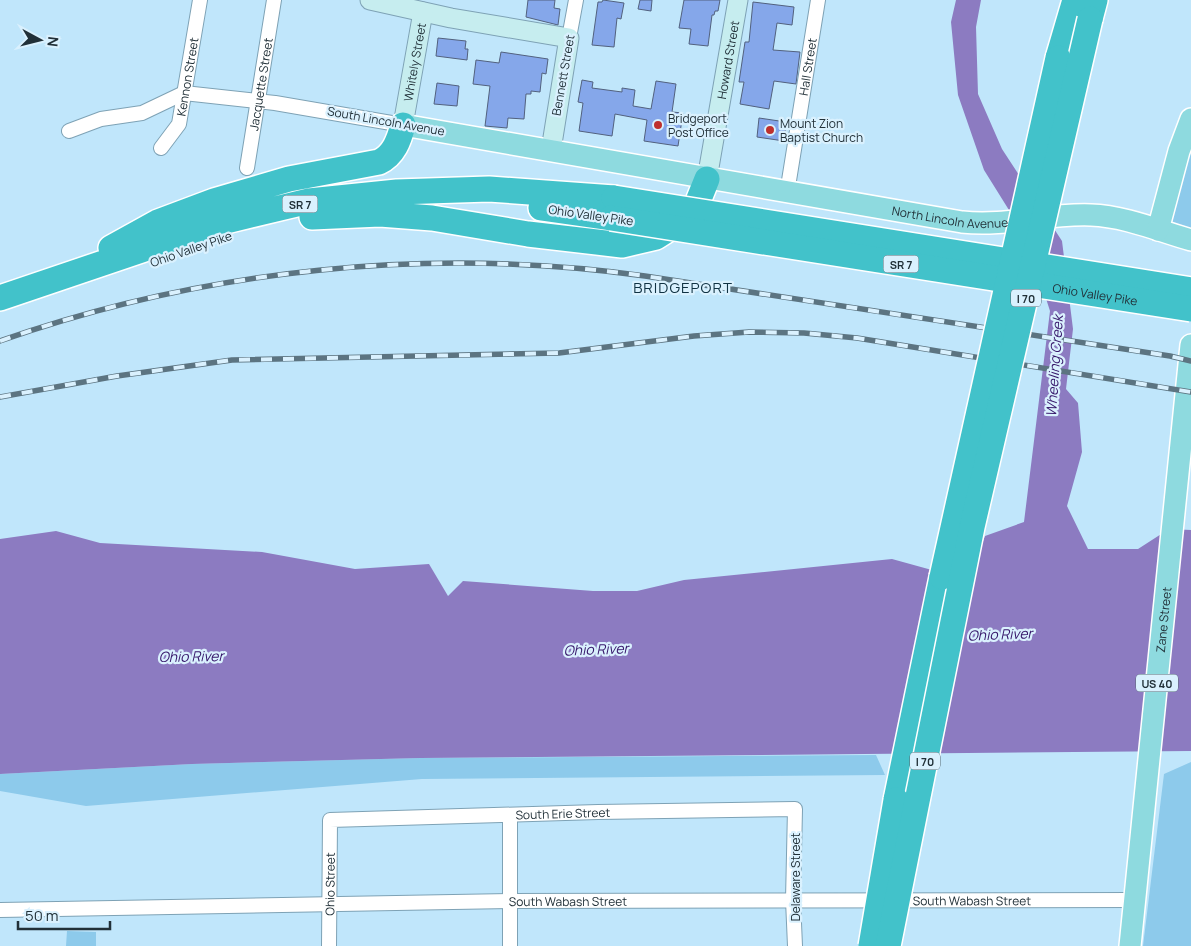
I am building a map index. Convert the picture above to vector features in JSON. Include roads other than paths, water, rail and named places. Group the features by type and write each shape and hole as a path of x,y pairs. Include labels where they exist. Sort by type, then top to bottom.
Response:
{"highway":[{"path":"1058,58 1061,0"},
{"name":"I 70","path":"888,946 952,577 1058,58 1075,0"},
{"name":"I 70","path":"871,946 896,800 1093,6"},
{"path":"55,279 158,222 214,201 290,179 379,162 389,155 395,146 403,124"},
{"path":"312,216 380,214 432,218 528,234 622,245 656,237 678,223 697,204 707,179"},
{"name":"Ohio Valley Pike","path":"0,298 230,220 309,201 398,192 488,190 1191,290"},
{"name":"Ohio Valley Pike","path":"0,315 232,234 312,216 397,207 485,205 558,209 612,208 1191,309"}],"main road":[{"path":"1158,230 1179,151 1191,120"},
{"name":"South Lincoln Avenue","path":"403,124 707,179"},
{"name":"North Lincoln Avenue","path":"707,179 962,222 988,224 1078,215 1107,217 1191,240"},
{"name":"Zane Street","path":"1130,946 1191,345"}],"street":[{"name":"Kennon Street","path":"161,148 179,124 200,0"},
{"name":"Jacquette Street","path":"247,168 274,0"},
{"path":"370,0 424,6 570,38"},
{"name":"Bennett Street","path":"550,150 576,0"},
{"name":"Howard Street","path":"707,179 738,0"},
{"name":"Hall Street","path":"787,193 818,0"},
{"name":"Whitely Street","path":"403,124 424,6"},
{"name":"South Lincoln Avenue","path":"184,93 258,101 403,124"},
{"path":"69,131 101,119 142,113 184,93"},
{"name":"South Erie Street","path":"330,820 795,809"},
{"name":"Delaware Street","path":"795,809 793,900 795,946"},
{"path":"510,815 510,946"},
{"name":"Ohio Street","path":"329,946 330,820"},
{"name":"South Wabash Street","path":"0,910 328,906 510,901 1136,900"}],"water":[{"path":"956,0 981,0 976,27 978,94 1002,149 1062,241 1073,329 1066,389 1078,403 1082,452 1067,506 1088,549 1138,549 1169,529 1191,530 1191,751 420,758 192,764 0,774 0,539 56,531 100,543 262,552 355,569 429,564 448,596 463,581 593,591 637,591 684,580 892,559 968,580 985,536 1024,522 1050,311 1027,239 984,170 958,95 951,22"}],"railway":[{"path":"0,341 78,316 157,296 237,281 319,270 400,264 482,263 564,267 645,276 1170,356 1191,361"},
{"path":"0,397 117,376 232,360 559,353 694,336 749,332 804,333 857,338 1191,392"}],"place":[{"name":"Bridgeport Post Office","path":"658,125"},
{"name":"Mount Zion Baptist Church","path":"770,130"}],"district":[{"name":"BRIDGEPORT","path":"683,287"}],"water label":[{"name":"Wheeling Creek","path":"1054,366"},
{"name":"Ohio River","path":"1000,634"},
{"name":"Ohio River","path":"596,649"},
{"name":"Ohio River","path":"191,656"}]}
